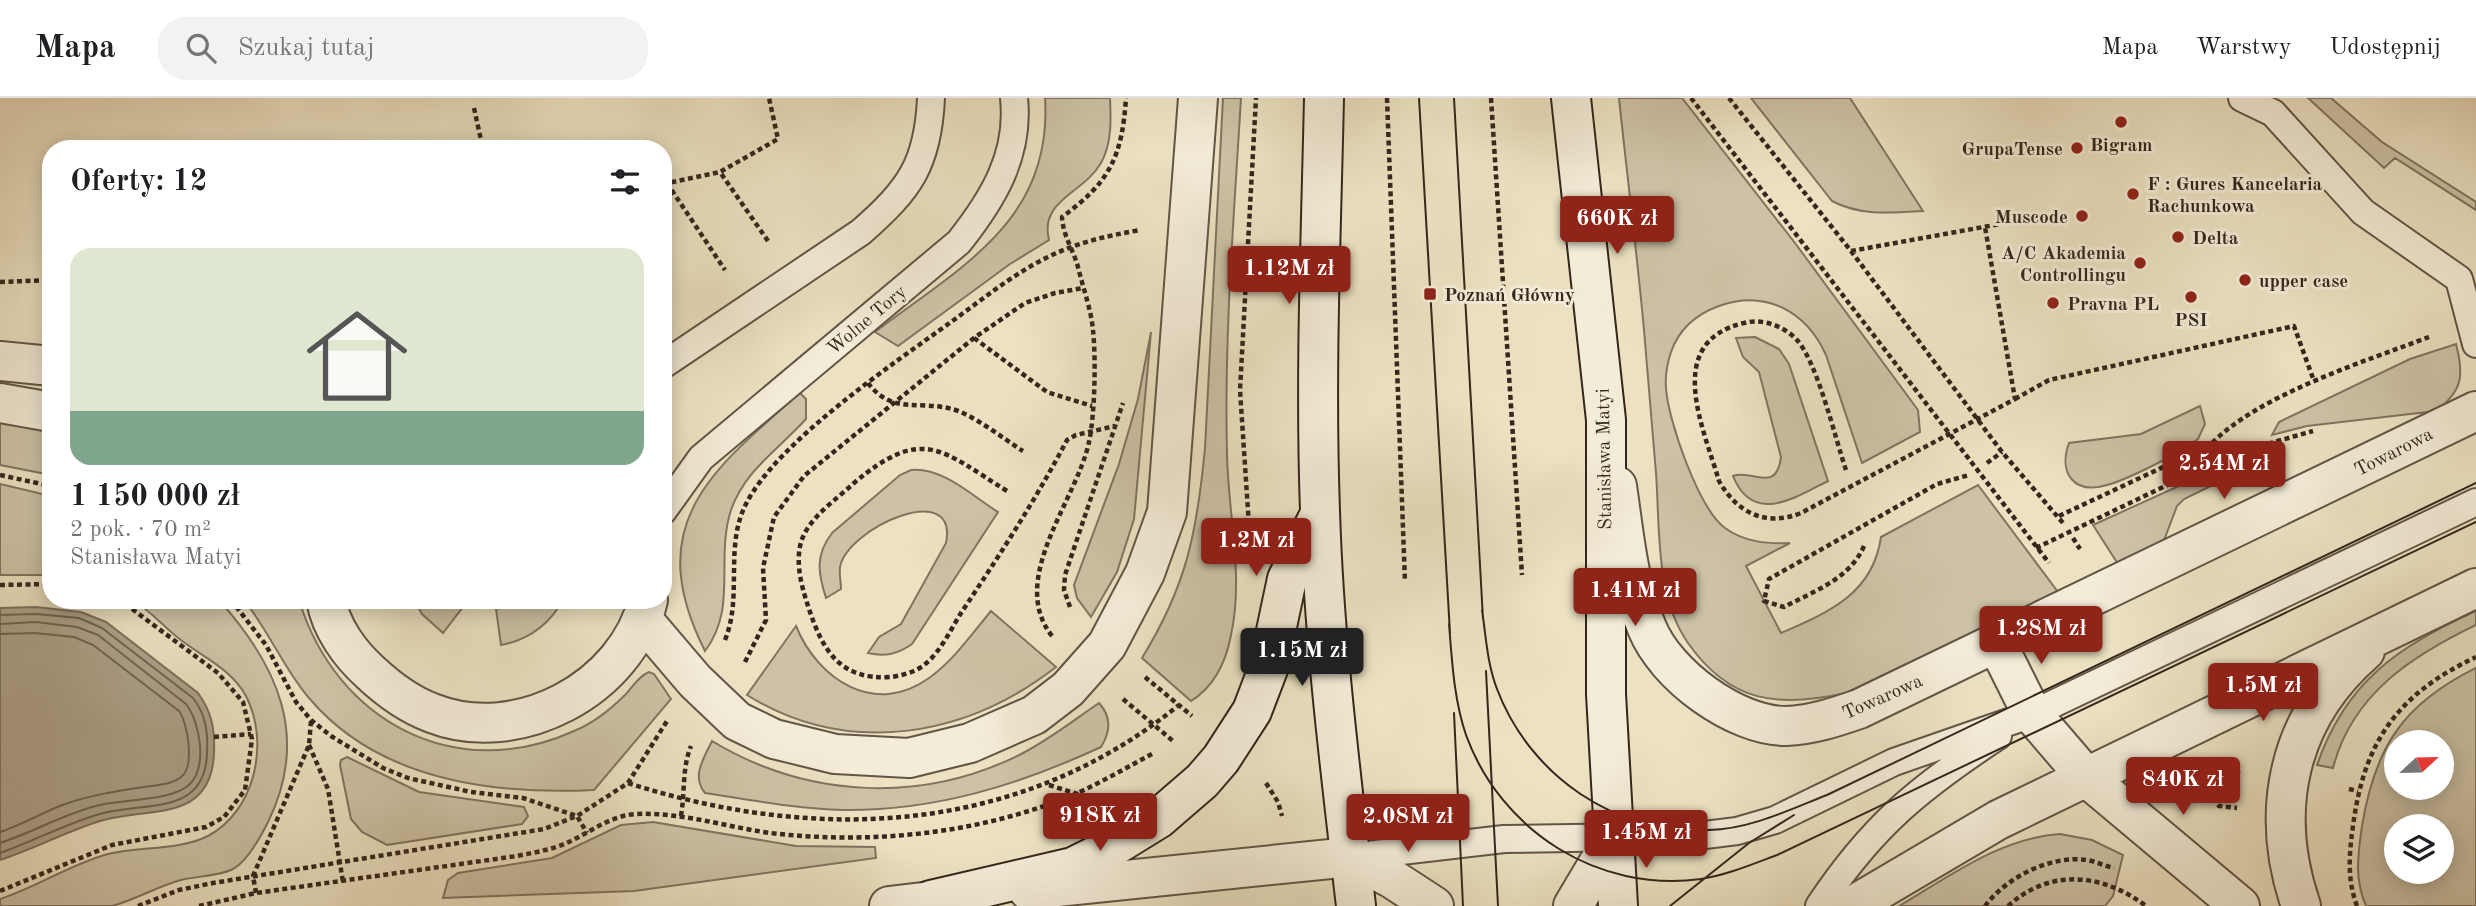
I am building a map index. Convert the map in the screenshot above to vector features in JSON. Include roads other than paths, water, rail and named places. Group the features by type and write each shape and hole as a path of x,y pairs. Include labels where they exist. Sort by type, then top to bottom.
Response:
{"street":[{"path":"328,609 352,656 389,690 433,714 483,723 533,716 579,696 617,663 646,610 695,681 737,721 774,739 835,754 909,758 970,743 1034,715 1068,689 1107,645 1145,573 1167,512 1198,98"},
{"path":"1324,98 1317,408 1320,514 1334,725 1356,906"},
{"name":"Stanisława Matyi","path":"1571,98 1606,420 1606,667 1618,906"},
{"path":"0,361 42,365"},
{"path":"0,402 42,410"},
{"name":"Towarowa","path":"1606,420 1630,570 1647,630 1679,674 1706,698 1738,714 1784,726 1823,721 1860,709 2320,488 2401,444 2476,411"},
{"path":"932,900 1073,867 1158,819 1202,781 1221,759 1252,711 1268,669 1287,579 1320,514"},
{"path":"1852,906 1997,820 2476,588"},
{"path":"2301,906 2291,874 2286,833 2289,780 2302,733 2335,679 2373,645 2414,616"},
{"path":"1997,644 2032,714 2086,777 2240,906"},
{"path":"1573,906 1614,837"},
{"path":"889,906 1350,857 1391,878 1434,906"}],"lane":[{"path":"672,359 861,232 891,206 919,167 929,134 931,98"},
{"name":"Wolne Tory","path":"672,498 701,458 959,242 989,204 1006,170 1016,121 1014,98"},
{"path":"2242,98 2273,113 2363,212 2459,279 2473,333"},
{"path":"1350,857 1504,839 1697,836 1737,831 1775,820 1894,762 2032,714 2476,502"},
{"path":"1819,906 1866,840 1892,814 1947,769 2032,714"}],"water":[{"path":"36,607 81,612 106,622 198,693 207,707 214,737 210,776 202,791 190,802 174,808 100,821 0,860 0,608"}],"tram line":[{"path":"1419,98 1450,633"},
{"path":"1454,98 1483,619"},
{"path":"1482,610 1489,659 1497,689 1512,720 1531,748 1554,773 1581,794 1610,811 1641,822 1675,829 1724,829 1769,818 1827,795 2476,483"},
{"path":"1449,624 1456,694 1462,722 1482,769 1503,800 1529,826 1558,848 1591,865 1626,876 1663,881 1701,879 1777,855 2476,522"},
{"path":"1486,671 1498,906"},
{"path":"1454,713 1463,906"},
{"path":"1670,906 1749,843 1794,815"}],"place":[{"name":"Bigram","path":"2121,122"},
{"name":"GrupaTense","path":"2077,148"},
{"name":"F : Gures Kancelaria Rachunkowa","path":"2133,194"},
{"name":"Muscode","path":"2082,216"},
{"name":"Delta","path":"2178,237"},
{"name":"A/C Akademia Controllingu","path":"2140,263"},
{"name":"upper case","path":"2245,280"},
{"name":"Poznań Główny","path":"1430,294"},
{"name":"PSI","path":"2191,297"},
{"name":"Pravna PL","path":"2053,303"}]}
